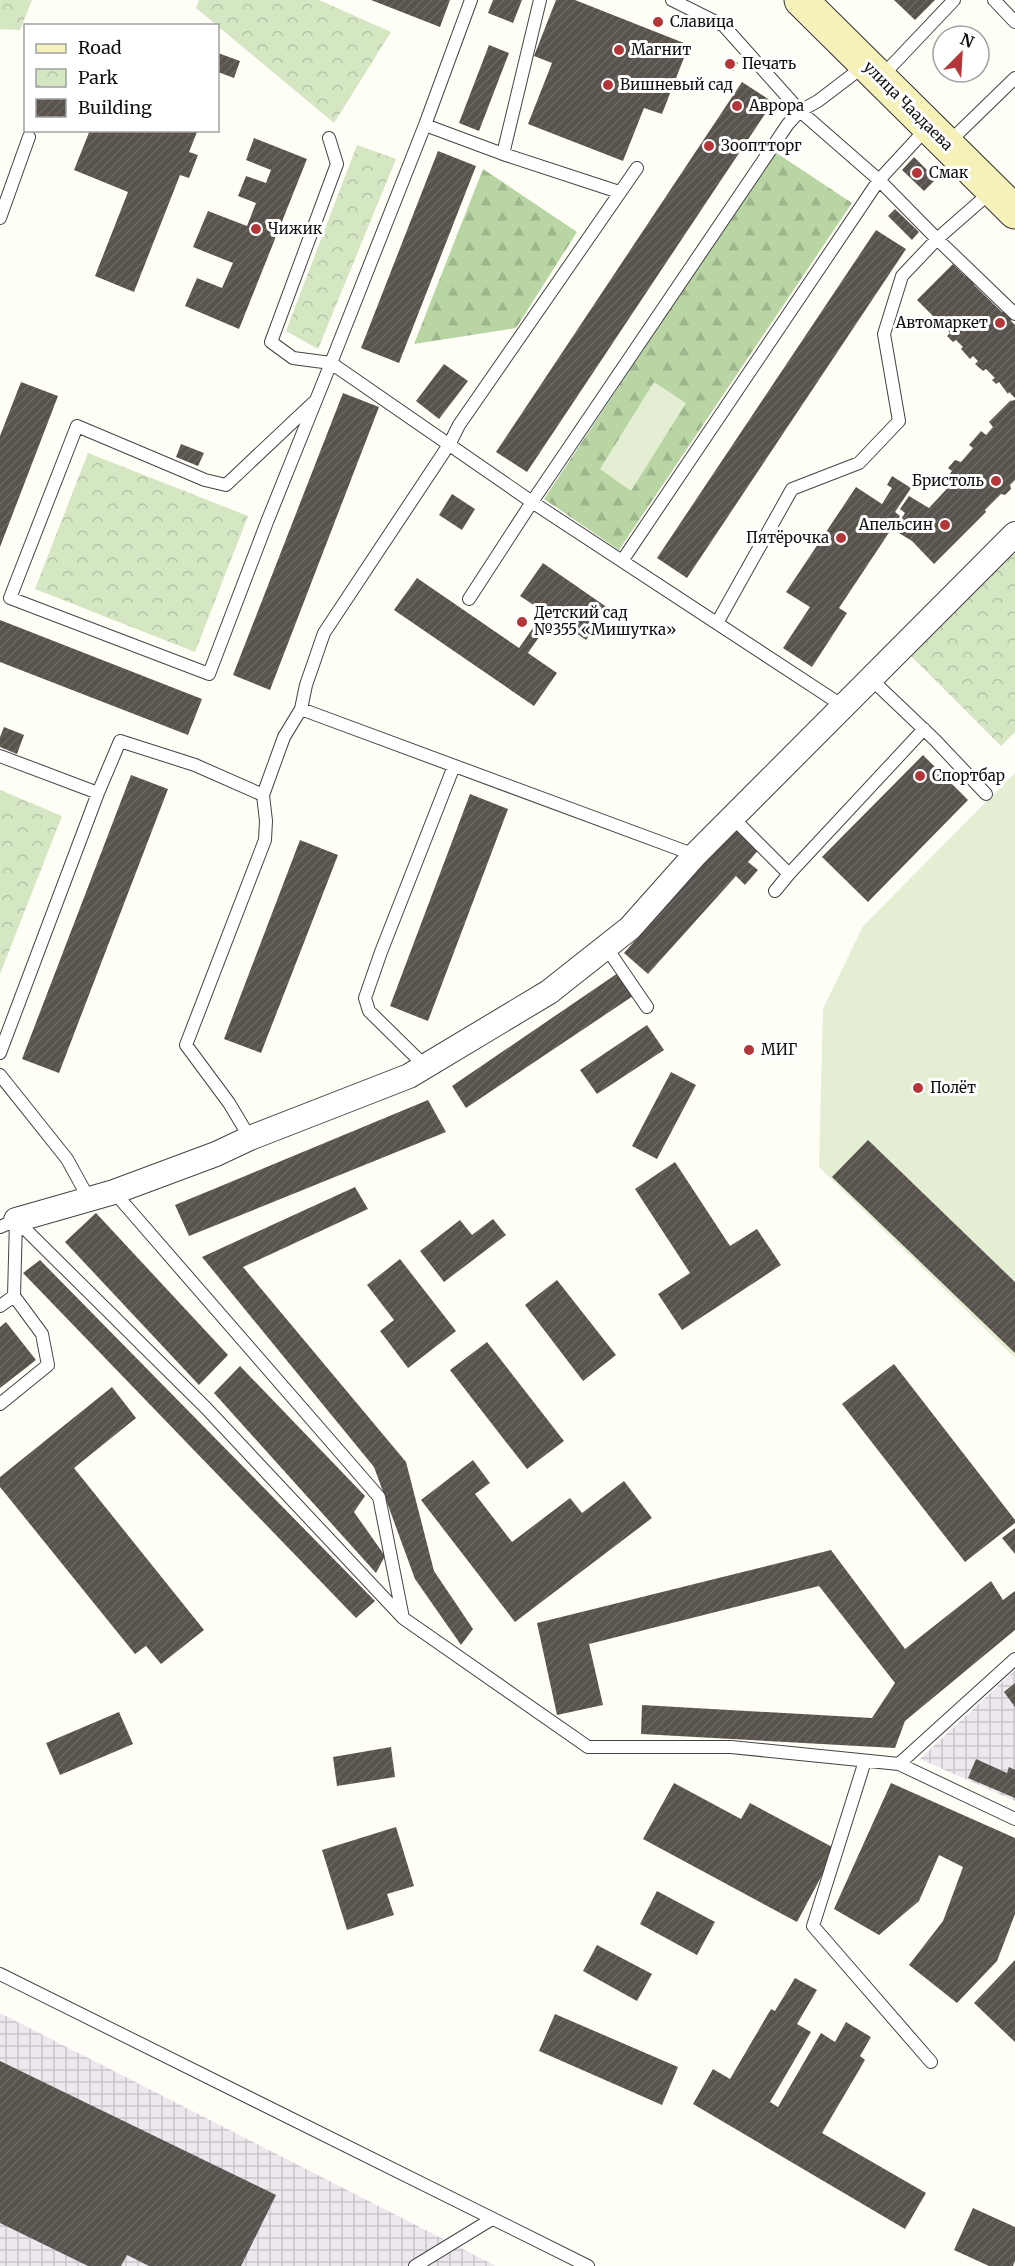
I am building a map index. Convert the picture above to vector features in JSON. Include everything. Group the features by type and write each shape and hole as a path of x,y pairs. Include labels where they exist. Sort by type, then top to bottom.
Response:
{"street":[{"name":"улица Чаадаева","path":"801,0 1004,201"},
{"path":"8,1223 114,1192 216,1154 250,1138 408,1076 549,992 630,928 732,817 1015,534"}],"lane":[{"path":"314,402 226,485 205,480 77,426 5,599 209,674 314,402 425,125 471,0"},
{"path":"502,154 540,0"},
{"path":"672,0 724,26 800,111 879,180 1015,314"},
{"path":"469,599 788,124 800,111 873,71 954,0"},
{"path":"994,0 1015,22"},
{"path":"622,561 879,180 1015,78"},
{"path":"425,125 502,154 619,192"},
{"path":"0,218 29,137"},
{"path":"329,138 337,164 271,342 293,358 331,363 450,443 532,502 843,706"},
{"path":"250,1138 229,1103 186,1045 265,840 266,820 263,795 284,737 301,709 306,685 324,633 459,426 637,168"},
{"path":"717,623 792,489 859,464 900,421 884,334 902,276 938,239 1004,201"},
{"path":"871,679 924,729 986,794"},
{"path":"301,709 695,855"},
{"path":"775,891 924,729"},
{"path":"0,1053 98,793 120,741 195,765 263,795"},
{"path":"0,756 98,793"},
{"path":"425,1066 369,1011 365,999 454,766"},
{"path":"732,817 789,874"},
{"path":"606,947 647,1007"},
{"path":"0,1075 67,1159 89,1199"},
{"path":"114,1192 379,1497 403,1618"},
{"path":"8,1223 206,1408 403,1618 588,1747 731,1747 899,1764 1015,1819"},
{"path":"0,1404 48,1365 42,1334 14,1296 8,1223"},
{"path":"0,1306 14,1296"},
{"path":"899,1764 1015,1659"},
{"path":"865,1761 813,1926 931,2062"},
{"path":"0,1974 588,2266"},
{"path":"415,2266 492,2219"}],"shaded area":[{"path":"1015,1670 1015,1801 920,1759"},
{"path":"0,2013 496,2266 0,2266"}],"green space":[{"path":"0,0 32,0 20,30 0,29"},
{"path":"199,0 319,0 391,32 334,123 219,27 219,24 215,24 196,8"},
{"path":"357,145 396,159 318,349 286,331"},
{"path":"775,152 852,203 619,550 544,499"},
{"path":"483,169 577,232 516,328 414,344"},
{"path":"654,382 686,403 631,491 600,469"},
{"path":"88,453 248,516 195,652 35,589"},
{"path":"1015,544 1015,732 1001,746 908,653"},
{"name":"Полёт","path":"1015,773 1015,1358 819,1167 823,1009 863,926"},
{"path":"0,790 62,816 0,974"}],"building":[{"path":"371,0 450,0 440,27"},
{"path":"493,0 522,0 513,23 488,13"},
{"name":"Вишневый сад","path":"556,0 575,0 689,45 662,114 644,108 623,161 528,124 552,63 534,56"},
{"path":"894,0 935,0 915,20"},
{"path":"489,45 509,53 479,131 459,123"},
{"path":"219,53 240,61 234,78 219,72"},
{"path":"730,57 738,63 733,71 725,65"},
{"path":"742,82 773,102 527,472 496,452"},
{"path":"89,132 197,132 189,152 198,155 189,178 180,175 134,292 95,276 128,192 74,170"},
{"path":"254,138 307,159 239,329 185,306 197,278 222,288 233,263 193,247 208,211 247,226 256,203 238,196 246,176 266,183 271,170 246,160"},
{"path":"438,151 476,166 399,363 361,348"},
{"path":"914,157 936,179 924,191 902,170"},
{"path":"895,209 919,232 912,240 888,216"},
{"path":"876,230 906,249 687,578 657,558"},
{"path":"953,264 965,276 970,275 976,281 974,285 1002,312 1012,318 1011,321 1015,325 1015,398 1009,392 1008,394 999,382 996,384 992,380 995,378 986,369 983,371 975,364 978,361 973,356 970,359 956,340 953,342 947,336 950,333 917,300"},
{"path":"444,364 468,381 439,419 416,401"},
{"path":"21,382 58,396 0,547 0,436"},
{"path":"343,393 379,407 270,690 233,675"},
{"path":"1015,400 1015,480 1010,485 1011,489 1005,495 1001,494 934,564 912,541 894,530 905,513 900,509 909,496 929,508 954,481 948,476 952,471 948,468 955,460 961,462 973,448 969,445 981,431 986,435 993,427 989,422 1010,401"},
{"path":"181,444 204,453 198,466 176,457"},
{"path":"892,476 911,488 895,512 900,516 839,608 847,613 812,667 783,648 810,607 786,592 856,487 882,504 892,488 887,485"},
{"path":"452,494 475,509 462,530 439,515"},
{"path":"543,563 608,608 586,640 553,617 528,653 557,673 534,706 394,610 417,578 519,648 544,612 520,596"},
{"path":"0,620 202,699 188,735 0,662"},
{"path":"4,727 24,735 17,754 0,747 0,737"},
{"path":"923,755 968,800 868,902 822,857"},
{"path":"131,775 168,789 59,1073 22,1059"},
{"path":"470,794 508,809 428,1021 390,1006"},
{"path":"736,827 760,848 748,862 758,870 745,885 736,876 648,974 624,953"},
{"path":"300,840 338,855 261,1053 224,1039"},
{"path":"618,973 633,996 466,1108 452,1086"},
{"path":"647,1025 664,1050 597,1094 580,1070"},
{"path":"671,1072 696,1085 657,1159 632,1146"},
{"path":"428,1100 446,1132 189,1236 175,1205"},
{"path":"868,1140 1015,1282 1015,1353 832,1177"},
{"path":"675,1162 730,1246 757,1229 781,1265 682,1330 658,1294 690,1273 635,1189"},
{"path":"355,1187 368,1209 243,1267 406,1462 434,1571 473,1629 461,1645 415,1579 374,1467 202,1257"},
{"path":"96,1213 228,1355 199,1385 65,1242"},
{"path":"493,1219 506,1235 444,1282 420,1251 460,1220 472,1235"},
{"path":"400,1259 456,1331 408,1368 380,1331 394,1320 367,1285"},
{"path":"40,1260 375,1601 356,1618 23,1273"},
{"path":"557,1280 616,1355 583,1381 525,1305"},
{"path":"6,1322 36,1360 0,1388 0,1327"},
{"path":"487,1342 564,1441 527,1469 450,1370"},
{"path":"894,1364 1015,1520 1015,1523 965,1562 842,1404"},
{"path":"240,1366 365,1496 354,1512 385,1556 376,1573 214,1393"},
{"path":"112,1387 136,1418 74,1468 204,1630 161,1664 146,1646 135,1654 0,1487 0,1477"},
{"path":"473,1460 490,1483 475,1494 512,1542 570,1498 582,1513 624,1481 652,1518 515,1622 421,1500"},
{"path":"1015,1528 1015,1554 1002,1538"},
{"path":"831,1550 905,1649 991,1581 1003,1600 1015,1591 1015,1630 905,1721 895,1748 641,1734 642,1705 872,1718 895,1683 819,1586 589,1644 603,1705 557,1715 537,1623"},
{"path":"1015,1683 1015,1707 1004,1692"},
{"path":"119,1712 133,1744 60,1775 46,1743"},
{"path":"391,1747 395,1777 337,1786 333,1757"},
{"path":"976,1759 1007,1773 1009,1767 1015,1770 1015,1798 968,1778"},
{"path":"674,1783 741,1819 750,1803 836,1849 797,1922 643,1839"},
{"path":"891,1783 1015,1838 1015,1914 997,1961 957,2003 909,1965 943,1921 963,1867 939,1855 919,1901 879,1935 834,1909"},
{"path":"396,1827 414,1886 387,1894 394,1915 347,1930 322,1850"},
{"path":"657,1891 715,1922 697,1955 640,1924"},
{"path":"597,1945 652,1974 637,2001 583,1971"},
{"path":"1015,1960 1015,2042 974,2003"},
{"path":"795,1978 817,1990 797,2024 811,2032 770,2102 778,2107 821,2033 835,2042 846,2022 871,2037 860,2056 865,2060 822,2133 926,2193 905,2229 693,2104 713,2069 730,2079 771,2009 775,2011"},
{"path":"555,2014 678,2067 662,2105 539,2051"},
{"path":"0,2061 276,2195 241,2266 149,2266 127,2255 121,2266 88,2266 0,2223"},
{"path":"973,2208 1015,2227 1013,2266 989,2266 954,2250"}],"place":[{"name":"Славица","path":"658,22"},
{"name":"Магнит","path":"619,50"},
{"name":"Печать","path":"730,64"},
{"name":"Вишневый сад","path":"608,85"},
{"name":"Аврора","path":"737,106"},
{"name":"Зооптторг","path":"709,146"},
{"name":"Смак","path":"917,173"},
{"name":"Чижик","path":"256,229"},
{"name":"Автомаркет","path":"1000,323"},
{"name":"Бристоль","path":"996,481"},
{"name":"Апельсин","path":"945,525"},
{"name":"Пятёрочка","path":"841,538"},
{"name":"Детский сад №355 «Мишутка»","path":"522,622"},
{"name":"Спортбар","path":"920,776"},
{"name":"МИГ","path":"749,1050"},
{"name":"Полёт","path":"918,1088"}]}
